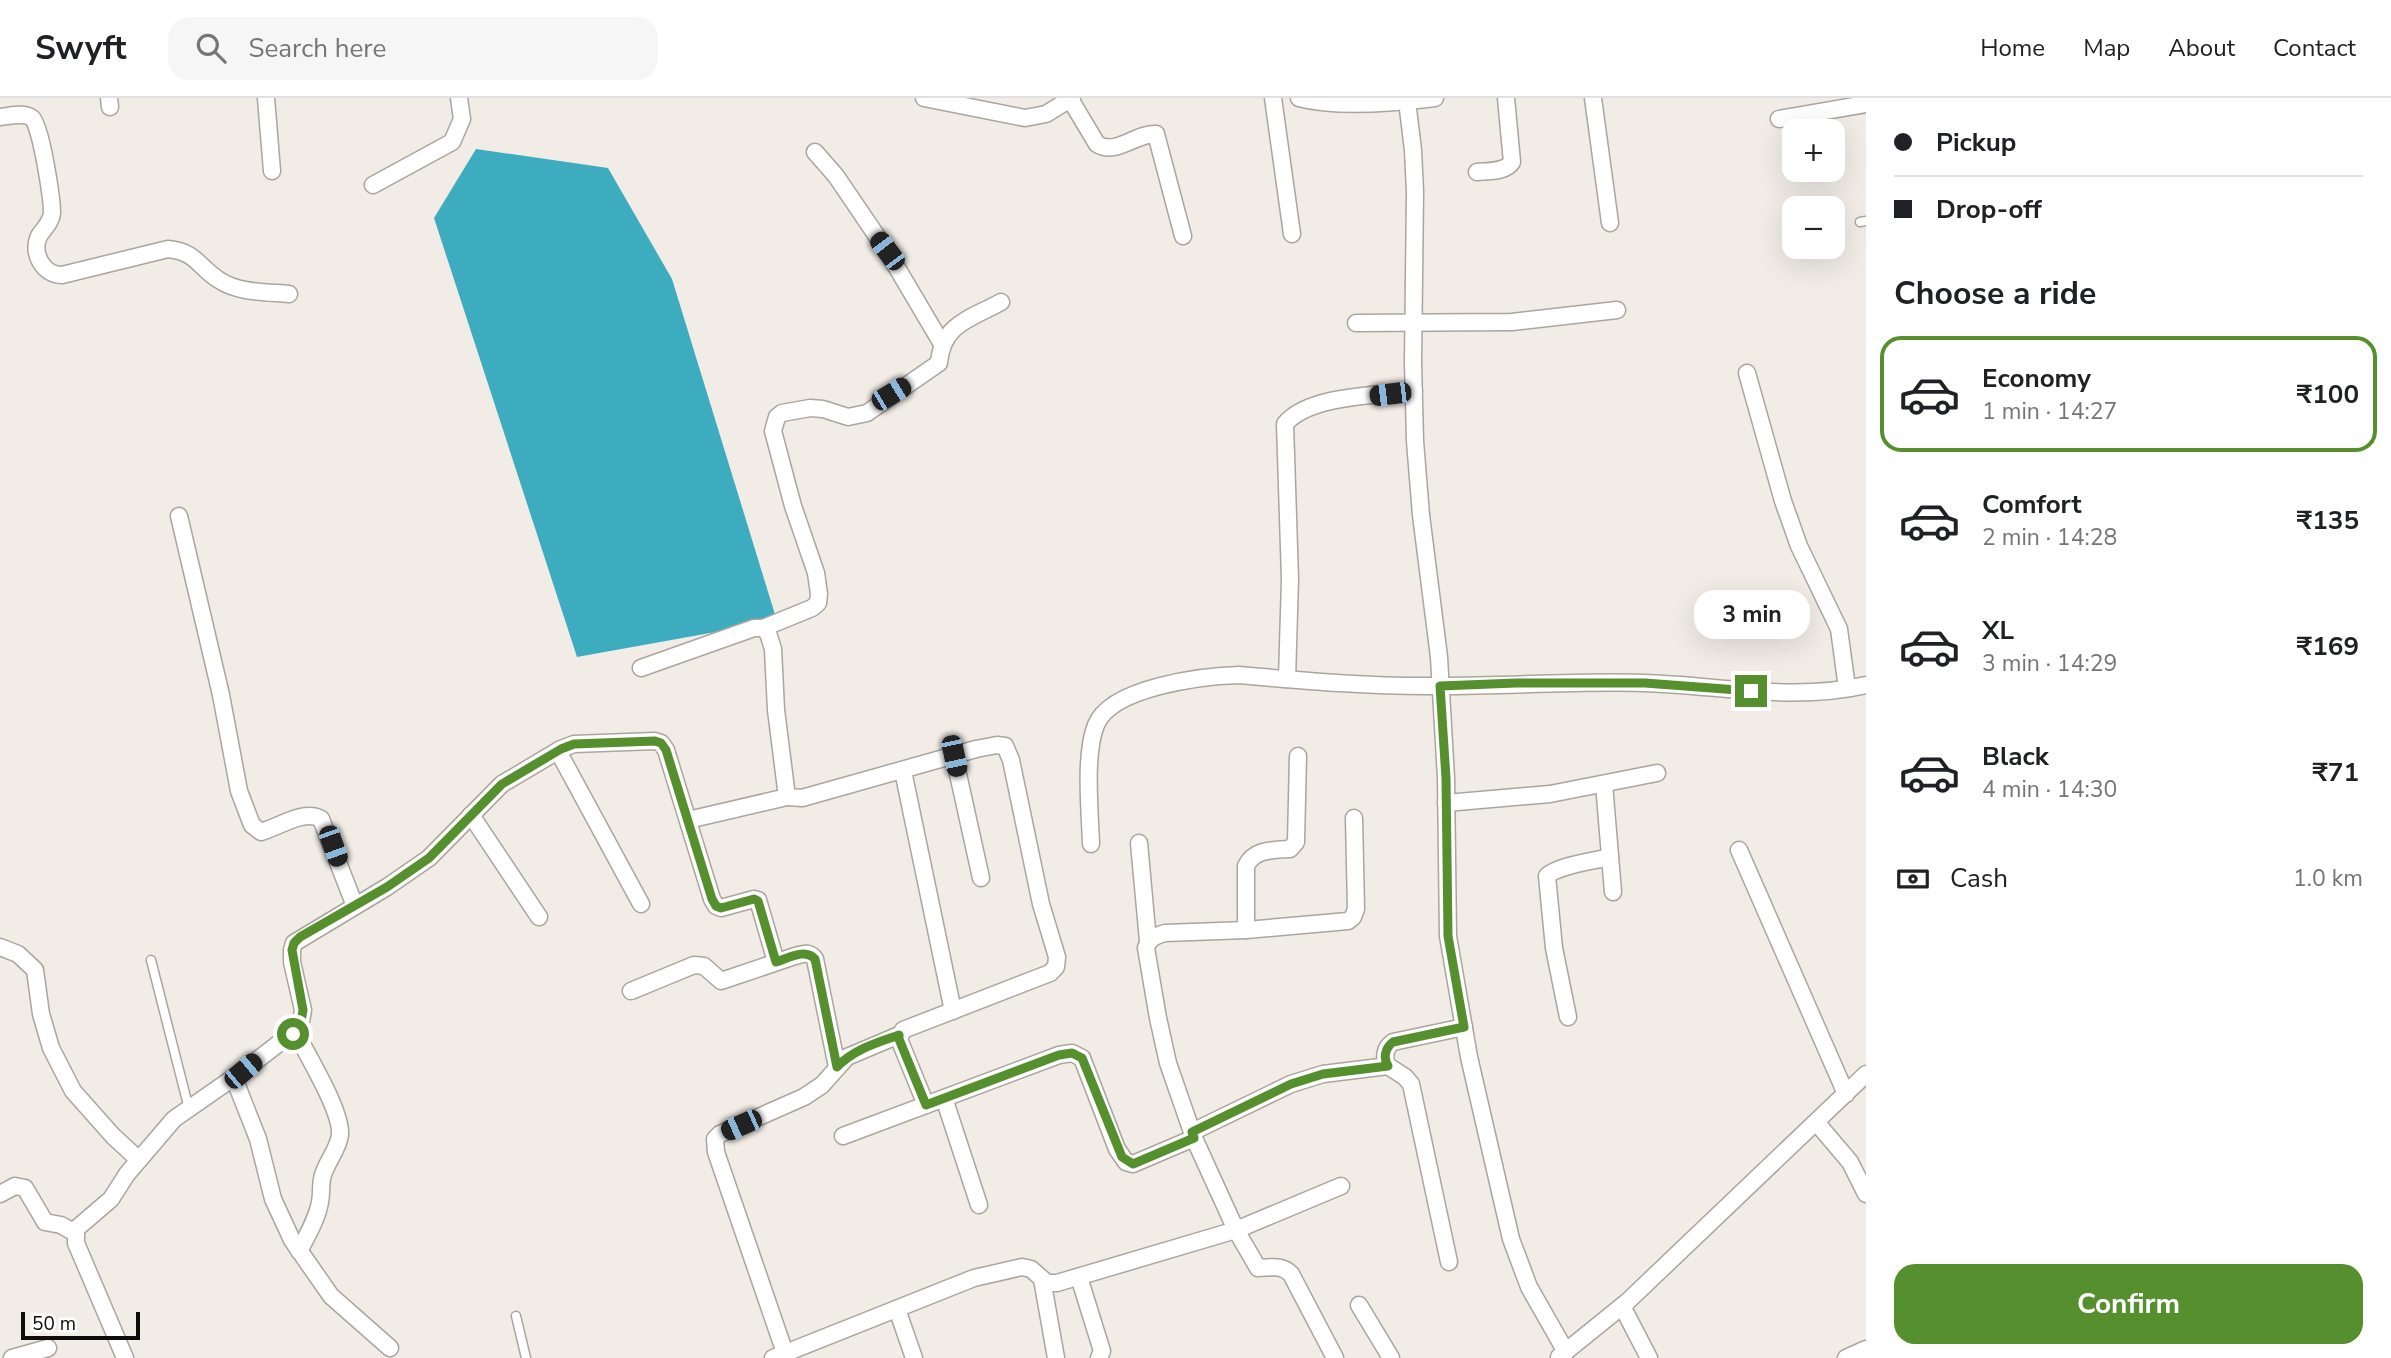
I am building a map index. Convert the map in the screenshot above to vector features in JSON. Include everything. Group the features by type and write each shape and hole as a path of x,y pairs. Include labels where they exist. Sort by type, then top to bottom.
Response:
{"street":[{"path":"266,98 272,171"},
{"path":"373,186 452,142 462,119 459,98"},
{"path":"924,98 1024,118 1045,114 1071,99 1097,144 1104,148 1156,134 1183,236"},
{"path":"1273,98 1292,234"},
{"path":"1298,98 1318,103 1407,102 1435,98"},
{"path":"1477,173 1503,169 1512,162 1506,98"},
{"path":"1593,98 1611,223"},
{"path":"1407,102 1415,192 1414,391 1421,515 1439,657 1446,803 1448,936 1464,1027 1511,1239 1529,1287 1562,1355 1622,1306 1866,1074"},
{"path":"1779,119 1866,104"},
{"path":"0,117 23,114 36,122 52,215 38,237 41,265 48,273 61,275 168,249 182,250 193,256 217,279 230,286 289,294"},
{"path":"816,152 887,251 942,344"},
{"path":"641,668 754,628 763,628 818,603 816,573 793,506 773,431 777,417 782,413 810,408 848,417 867,413 891,394 933,370 939,363 945,337 954,328 1001,302"},
{"path":"1356,323 1513,322 1617,310"},
{"path":"1747,373 1783,501 1799,546 1839,629 1847,688"},
{"path":"1287,679 1290,556 1285,424 1300,411 1316,406 1340,400 1414,391"},
{"path":"179,516 221,695 239,792 247,817 256,830 261,832 305,816 314,815 321,819 355,906"},
{"path":"763,628 768,633 773,649 776,710 787,797"},
{"path":"1091,844 1092,741 1096,725 1101,716 1144,690 1178,682 1209,676 1440,686 1611,682 1800,692 1866,685"},
{"path":"125,1358 76,1242 75,1233 80,1224 111,1199 139,1160 174,1119 234,1078 295,1031 303,1019 303,1010 292,962 294,943 429,858 502,784 574,744 661,743 666,750 712,899 716,906 721,908 754,899 758,901 776,962"},
{"path":"688,820 787,797 802,798 954,756 998,745 1005,746 1011,760 1041,904 1057,957 1056,967 1050,973 903,1030 899,1035 862,1049 847,1057 822,1085 804,1097 720,1134 715,1139 716,1152 779,1356 974,1278 1022,1267 1031,1269 1047,1283 1057,1283 1236,1230 1341,1186"},
{"path":"558,751 641,904"},
{"path":"954,756 981,878"},
{"path":"1246,930 1245,866 1248,860 1263,851 1290,849 1296,842 1298,756"},
{"path":"903,771 953,1011"},
{"path":"1446,803 1540,795 1657,773"},
{"path":"1604,784 1613,892"},
{"path":"471,815 539,916"},
{"path":"1148,941 1165,933 1323,925 1348,921 1356,909 1354,818"},
{"path":"1139,843 1148,941 1146,947 1157,1018 1168,1063 1193,1135 1236,1230 1258,1268 1279,1266 1291,1274 1335,1358"},
{"path":"1739,850 1846,1094"},
{"path":"1568,1017 1554,948 1548,877 1552,872 1561,869 1610,858"},
{"path":"0,947 18,954 35,970 41,1014 51,1048 73,1091 113,1136 139,1160"},
{"path":"631,991 695,965 704,966 721,981 806,953 812,955 837,1067"},
{"path":"1449,1262 1411,1084 1388,1066 1385,1057 1393,1042 1464,1027"},
{"path":"295,1031 336,1114 340,1135 323,1173 320,1201 313,1223 299,1251"},
{"path":"899,1035 926,1105"},
{"path":"843,1136 1072,1053 1082,1058 1117,1149 1126,1162 1133,1164 1291,1084 1323,1074 1388,1066"},
{"path":"234,1078 258,1139 274,1199 299,1251 331,1296 390,1348"},
{"path":"944,1098 979,1205"},
{"path":"1816,1122 1850,1162 1866,1194"},
{"path":"0,1194 15,1186 24,1188 45,1222 61,1225 75,1233"},
{"path":"1079,1277 1102,1350 1098,1358"},
{"path":"1042,1279 1056,1358"},
{"path":"1359,1305 1391,1358"},
{"path":"1622,1306 1649,1358"},
{"path":"897,1309 914,1358"},
{"path":"12,1358 48,1348"},
{"path":"1846,1358 1866,1349"}],"lane":[{"path":"151,960 189,1109"},
{"path":"516,1316 526,1358"}],"water":[{"path":"476,149 608,168 672,279 777,621 577,657 434,218"}],"route":[{"path":"293,1034 303,1019 292,962 294,943 300,937 387,887 429,858 502,784 561,749 574,744 655,741 661,743 666,750 716,906 721,908 754,899 758,901 776,962 806,953 815,959 837,1067 847,1057 862,1049 899,1035 926,1105 1059,1055 1079,1055 1117,1149 1126,1162 1133,1164 1194,1138 1192,1132 1291,1084 1323,1074 1388,1066 1385,1057 1393,1042 1464,1027 1448,936 1446,778 1440,686 1645,683 1751,691"}]}
